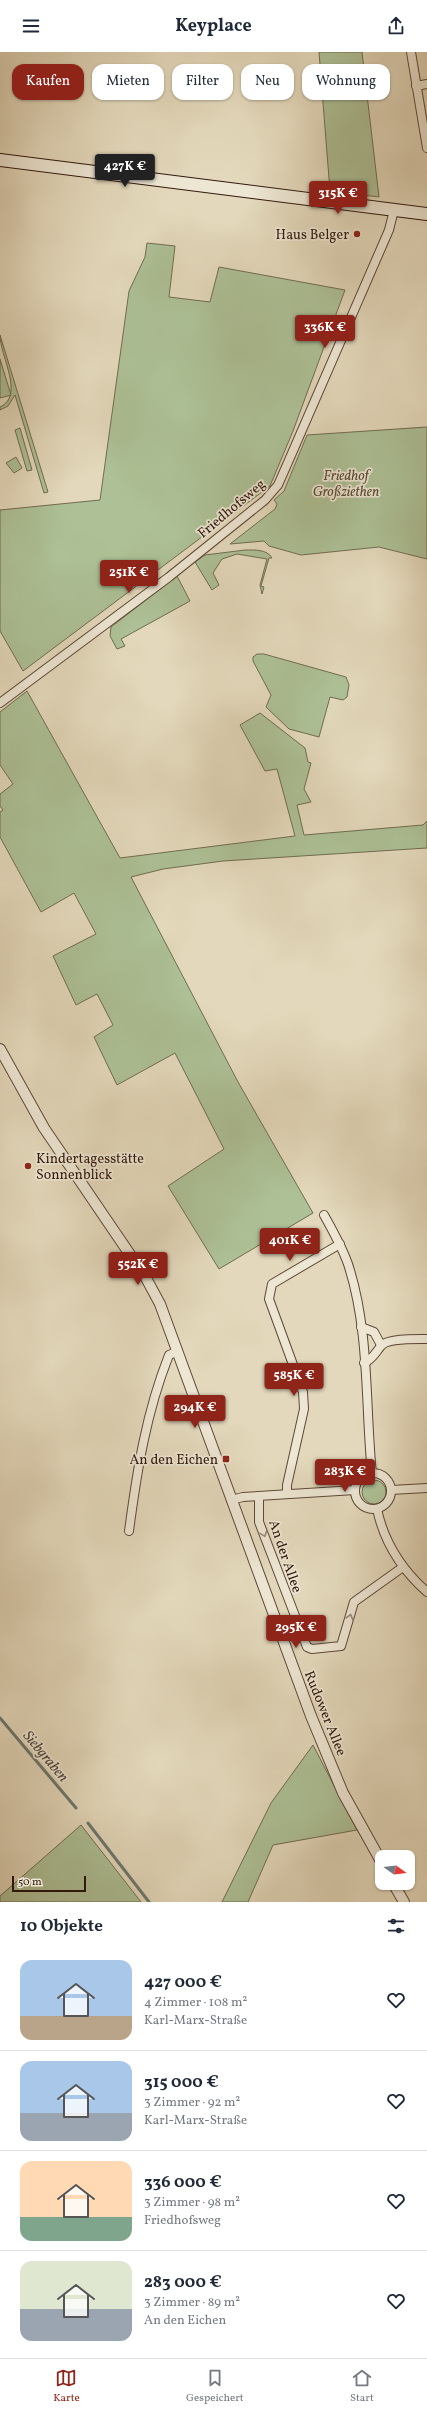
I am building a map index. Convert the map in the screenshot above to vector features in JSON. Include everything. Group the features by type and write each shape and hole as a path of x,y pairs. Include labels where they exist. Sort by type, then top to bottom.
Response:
{"main road":[{"path":"0,160 427,214"}],"street":[{"path":"411,52 427,148"},
{"path":"416,86 427,84"},
{"name":"Friedhofsweg","path":"0,703 169,577 272,493 289,460 389,230 394,210"},
{"name":"Rudower Allee","path":"0,1049 44,1128 153,1291 178,1351 231,1500 322,1745 343,1793 375,1850"},
{"path":"324,1215 340,1244 354,1286 361,1327 372,1474"},
{"path":"287,1494 287,1485 304,1410 303,1392 269,1299 269,1292 272,1284 340,1244"},
{"path":"361,1327 374,1332 382,1345"},
{"path":"364,1363 372,1359 382,1345 390,1341 427,1339"},
{"path":"129,1532 138,1466 148,1416 169,1355 178,1351"},
{"path":"372,1474 382,1476 387,1480 391,1490 386,1504 377,1509 362,1505 358,1501 355,1490 359,1481 372,1474"},
{"path":"391,1490 427,1488"},
{"path":"231,1500 259,1496 355,1490"},
{"name":"An der Allee","path":"259,1496 259,1522 307,1647 312,1649 341,1646 354,1602 403,1566"},
{"path":"377,1509 384,1536 403,1566 427,1592"},
{"path":"397,1890 404,1902"}],"green space":[{"path":"319,52 362,52 363,64 320,64"},
{"path":"323,100 368,100 379,197 330,191"},
{"path":"147,243 175,246 169,297 210,302 219,267 345,290 293,431 270,486 23,671 0,631 0,510 100,500 129,291 145,257"},
{"path":"0,335 48,492 44,493 15,395 8,406 0,410 0,407 7,402 11,394 11,385"},
{"path":"0,359 11,395 0,398"},
{"name":"Friedhof Großziethen","path":"427,427 427,559 379,547 301,555 269,546 264,541 230,544 275,509 277,504 274,500 284,491 307,435"},
{"path":"20,428 32,470 27,471 15,430"},
{"path":"16,457 22,468 14,473 6,463"},
{"path":"245,550 264,552 272,558 269,558 261,586 264,587 262,594 260,585 267,559 237,554 222,559 213,573 219,585 212,590 195,562 205,555"},
{"path":"177,576 190,601 121,639 125,646 117,649 110,636 111,627"},
{"path":"257,654 264,654 346,677 349,685 347,697 343,700 330,697 319,737 289,729 266,707 271,695 253,661 253,657"},
{"path":"27,691 120,858 295,836 277,769 265,771 240,725 260,713 305,748 308,762 311,763 304,789 311,802 297,805 304,835 423,825 427,821 427,848 223,861 163,869 131,877 238,1082 313,1213 219,1269 168,1186 224,1149 175,1053 117,1085 94,1037 113,1025 97,994 76,1005 53,956 96,934 74,893 41,912 0,837 0,812 3,810 0,806 0,794 13,784 0,765 0,712"},
{"path":"374,1480 383,1483 386,1492 383,1501 374,1504 365,1501 362,1492 365,1483"},
{"path":"313,1745 357,1830 273,1845 248,1902 222,1902 271,1803"},
{"path":"81,1825 141,1902 0,1902 0,1896"}],"waterway":[{"name":"Siebgraben","path":"0,1718 76,1808"},
{"name":"Siebgraben","path":"88,1823 149,1902"}],"place":[{"name":"Haus Belger","path":"357,234"},
{"name":"Kindertagesstätte Sonnenblick","path":"28,1166"},
{"name":"An den Eichen","path":"226,1459"}]}
